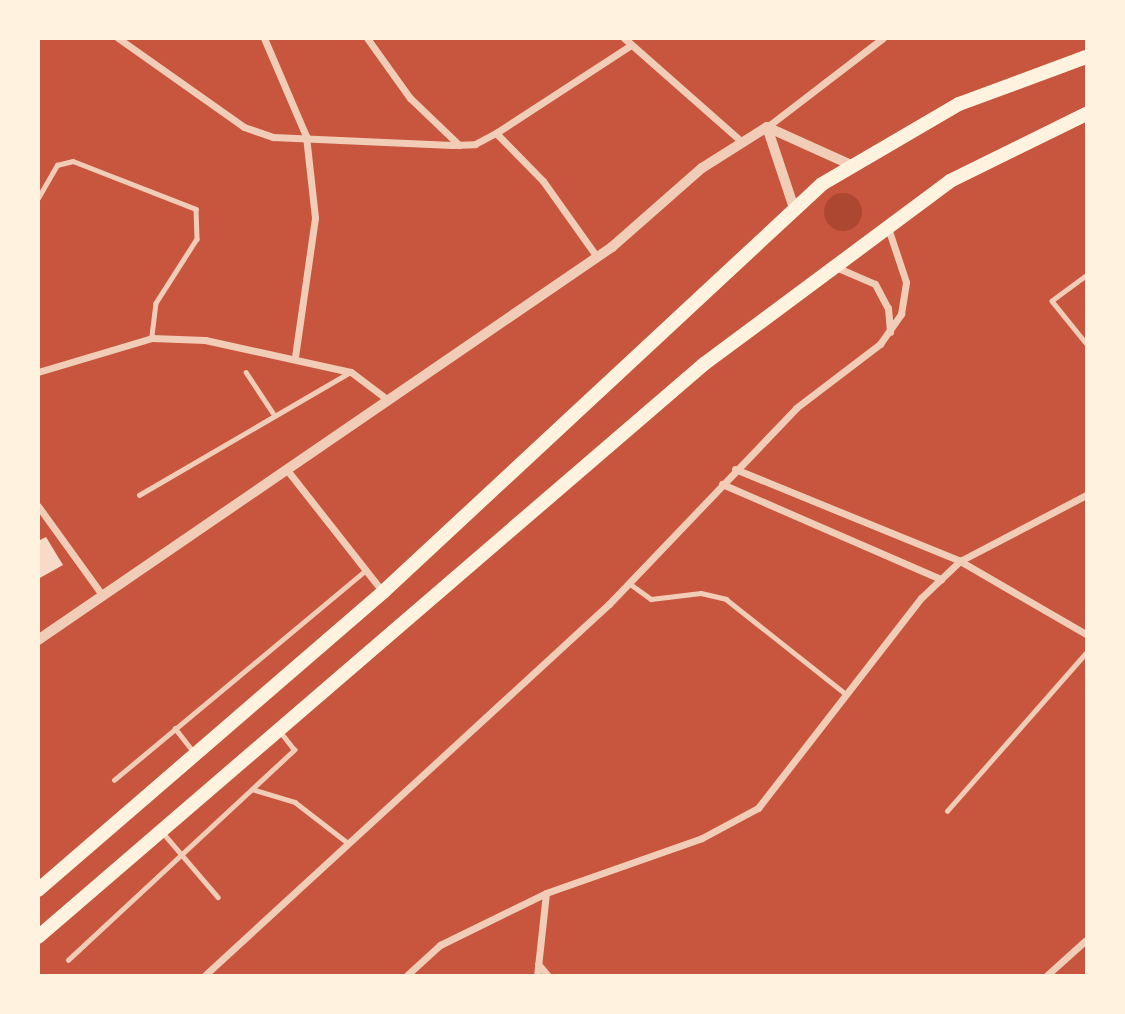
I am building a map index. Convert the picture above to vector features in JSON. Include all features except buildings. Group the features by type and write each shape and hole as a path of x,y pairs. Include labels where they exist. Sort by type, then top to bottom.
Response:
{"highway":[{"path":"38,890 383,592 794,208 849,164 959,104 1087,57"},
{"path":"38,937 630,424 830,267 887,224 992,158 1087,114"}],"street":[{"path":"118,38 244,127 273,137 306,136 459,145 496,133 631,45"},
{"path":"264,38 306,136 315,218 295,356"},
{"path":"367,38 410,98 459,145"},
{"path":"624,38 741,141"},
{"path":"38,640 597,257 741,141 767,127 883,38"},
{"path":"767,127 849,164"},
{"path":"767,127 794,208"},
{"path":"496,133 543,181 597,257"},
{"path":"204,975 628,583 796,408 890,332 901,314 906,282 887,224"},
{"path":"830,267 875,284 888,308 890,332"},
{"path":"38,372 152,338 295,356 351,372 388,400"},
{"path":"735,469 960,561 1087,635"},
{"path":"287,470 383,592"},
{"path":"722,484 941,579"},
{"path":"406,975 439,945 546,893 702,838 758,807 941,579 960,561 1087,495"},
{"path":"38,506 103,596"},
{"path":"537,975 546,893"},
{"path":"1046,975 1087,940"},
{"path":"538,964 548,975"}],"lane":[{"path":"866,38 871,47"},
{"path":"38,198 57,165 73,161 196,209 197,239 156,303 152,338"},
{"path":"1087,276 1052,301 1087,343"},
{"path":"246,372 273,413"},
{"path":"139,495 273,413 351,372"},
{"path":"114,780 366,570"},
{"path":"628,583 651,599 701,593 726,599 847,694"},
{"path":"947,811 1087,653"},
{"path":"175,728 195,752"},
{"path":"68,961 294,750 279,729"},
{"path":"252,789 295,802 348,844"},
{"path":"162,831 218,897"}],"shaded area":[{"path":"843,193 856,199 862,212 856,225 843,231 830,225 824,212 830,199"}]}
